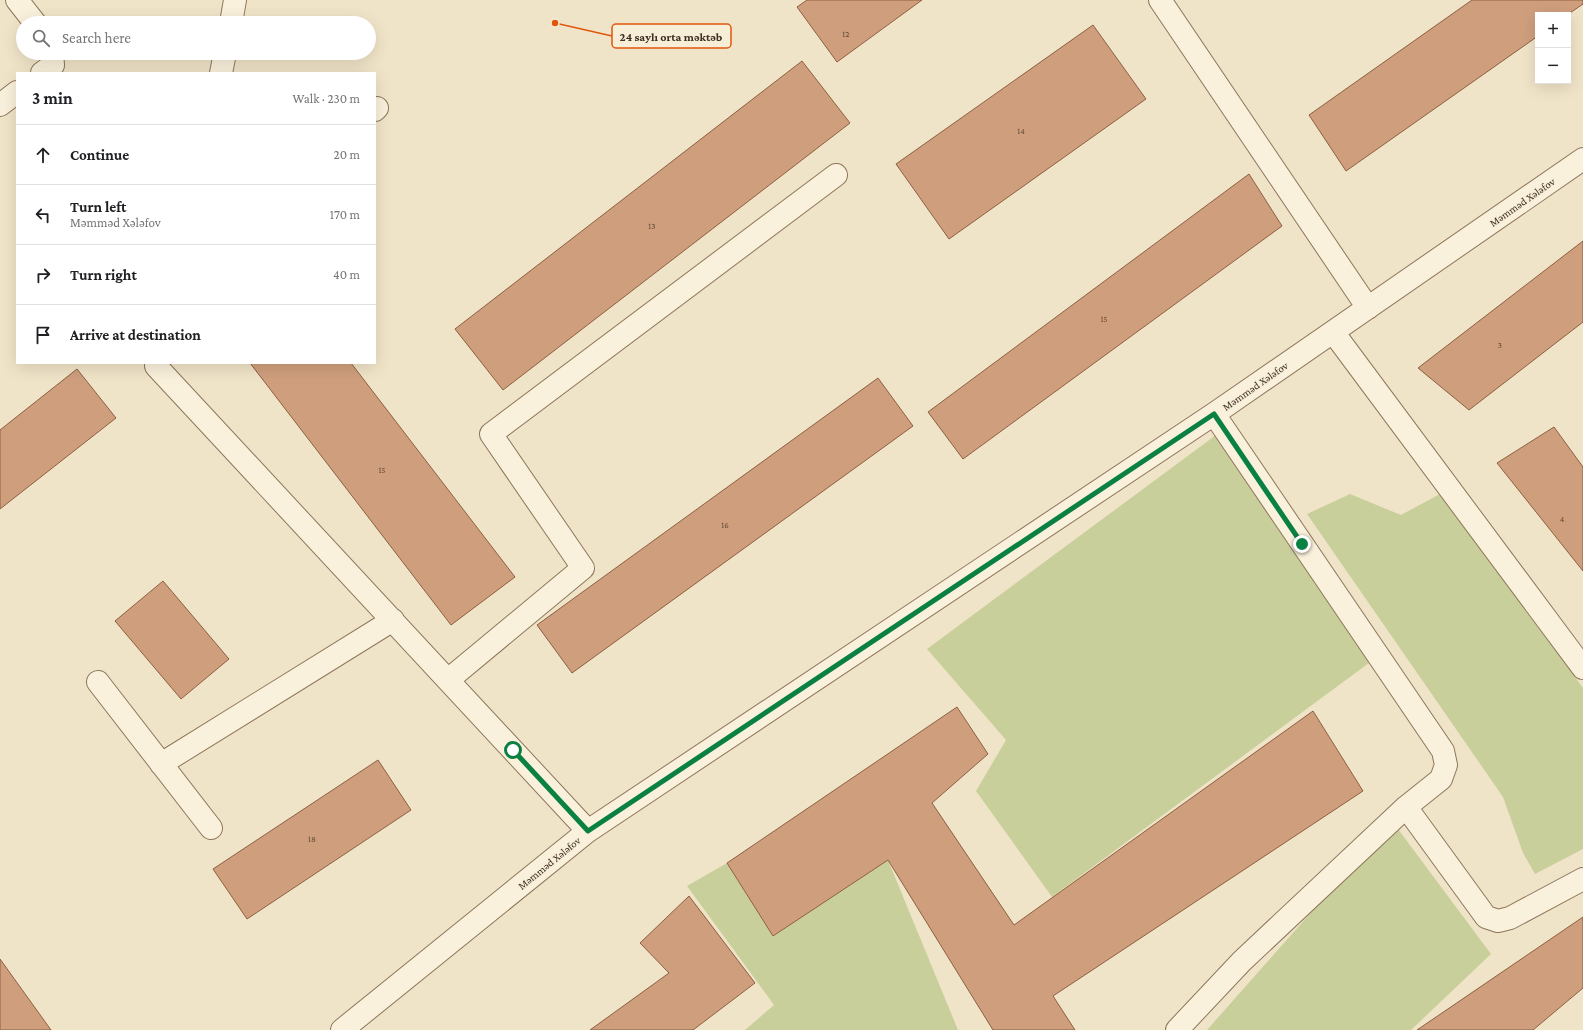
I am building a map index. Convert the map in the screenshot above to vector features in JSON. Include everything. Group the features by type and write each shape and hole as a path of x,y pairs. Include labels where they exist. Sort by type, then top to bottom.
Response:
{"street":[{"path":"17,0 30,16"},
{"path":"232,16 235,0"},
{"path":"1160,0 1368,308"},
{"path":"43,72 53,65 53,60"},
{"path":"221,72 224,60"},
{"path":"0,105 16,93"},
{"name":"Məmməd Xələfov","path":"342,1030 588,831 1214,414 1583,160"},
{"path":"448,680 583,568 491,434 836,175"},
{"path":"1333,332 1583,668"},
{"path":"156,364 156,366 588,831"},
{"path":"1177,1030 1242,961 1406,807 1441,779 1446,765 1444,751 1214,414"},
{"path":"161,764 393,620"},
{"path":"98,682 210,828"},
{"path":"1406,807 1486,917 1498,921 1510,918 1583,879"}],"green space":[{"path":"1216,435 1373,660 1052,897 976,791 1006,740 927,649"},
{"path":"1350,494 1401,515 1440,494 1583,688 1583,849 1535,874 1523,853 1503,797 1307,514"},
{"path":"1392,821 1491,954 1411,1030 1207,1030"},
{"path":"888,860 958,1030 745,1030 774,1005 687,886 727,863 773,936"}],"building":[{"path":"807,0 922,0 837,62 797,7"},
{"path":"1472,0 1583,0 1583,4 1571,12 1535,12 1535,38 1346,171 1309,115"},
{"path":"1093,25 1146,99 949,239 896,164"},
{"path":"802,61 850,123 503,390 455,329"},
{"path":"1249,174 1282,226 963,459 928,412"},
{"path":"1583,241 1583,322 1469,410 1418,368"},
{"path":"251,364 352,364 515,577 451,625"},
{"path":"77,369 116,418 0,509 0,430"},
{"path":"878,378 913,426 572,673 537,625"},
{"path":"1554,427 1583,467 1583,571 1497,463"},
{"path":"163,581 229,659 181,699 115,621"},
{"path":"957,707 988,754 932,803 1014,925 1313,711 1363,791 1053,996 1075,1030 993,1030 888,860 773,936 727,863"},
{"path":"378,760 411,810 247,919 213,869"},
{"path":"689,896 755,983 693,1030 590,1030 669,973 640,943"},
{"path":"1583,917 1583,988 1533,1030 1417,1030"},
{"path":"0,959 51,1030 0,1030"}],"place":[{"name":"24 saylı orta məktəb","path":"555,23"}],"route":[{"path":"513,750 588,831 1214,414 1302,544"}]}
